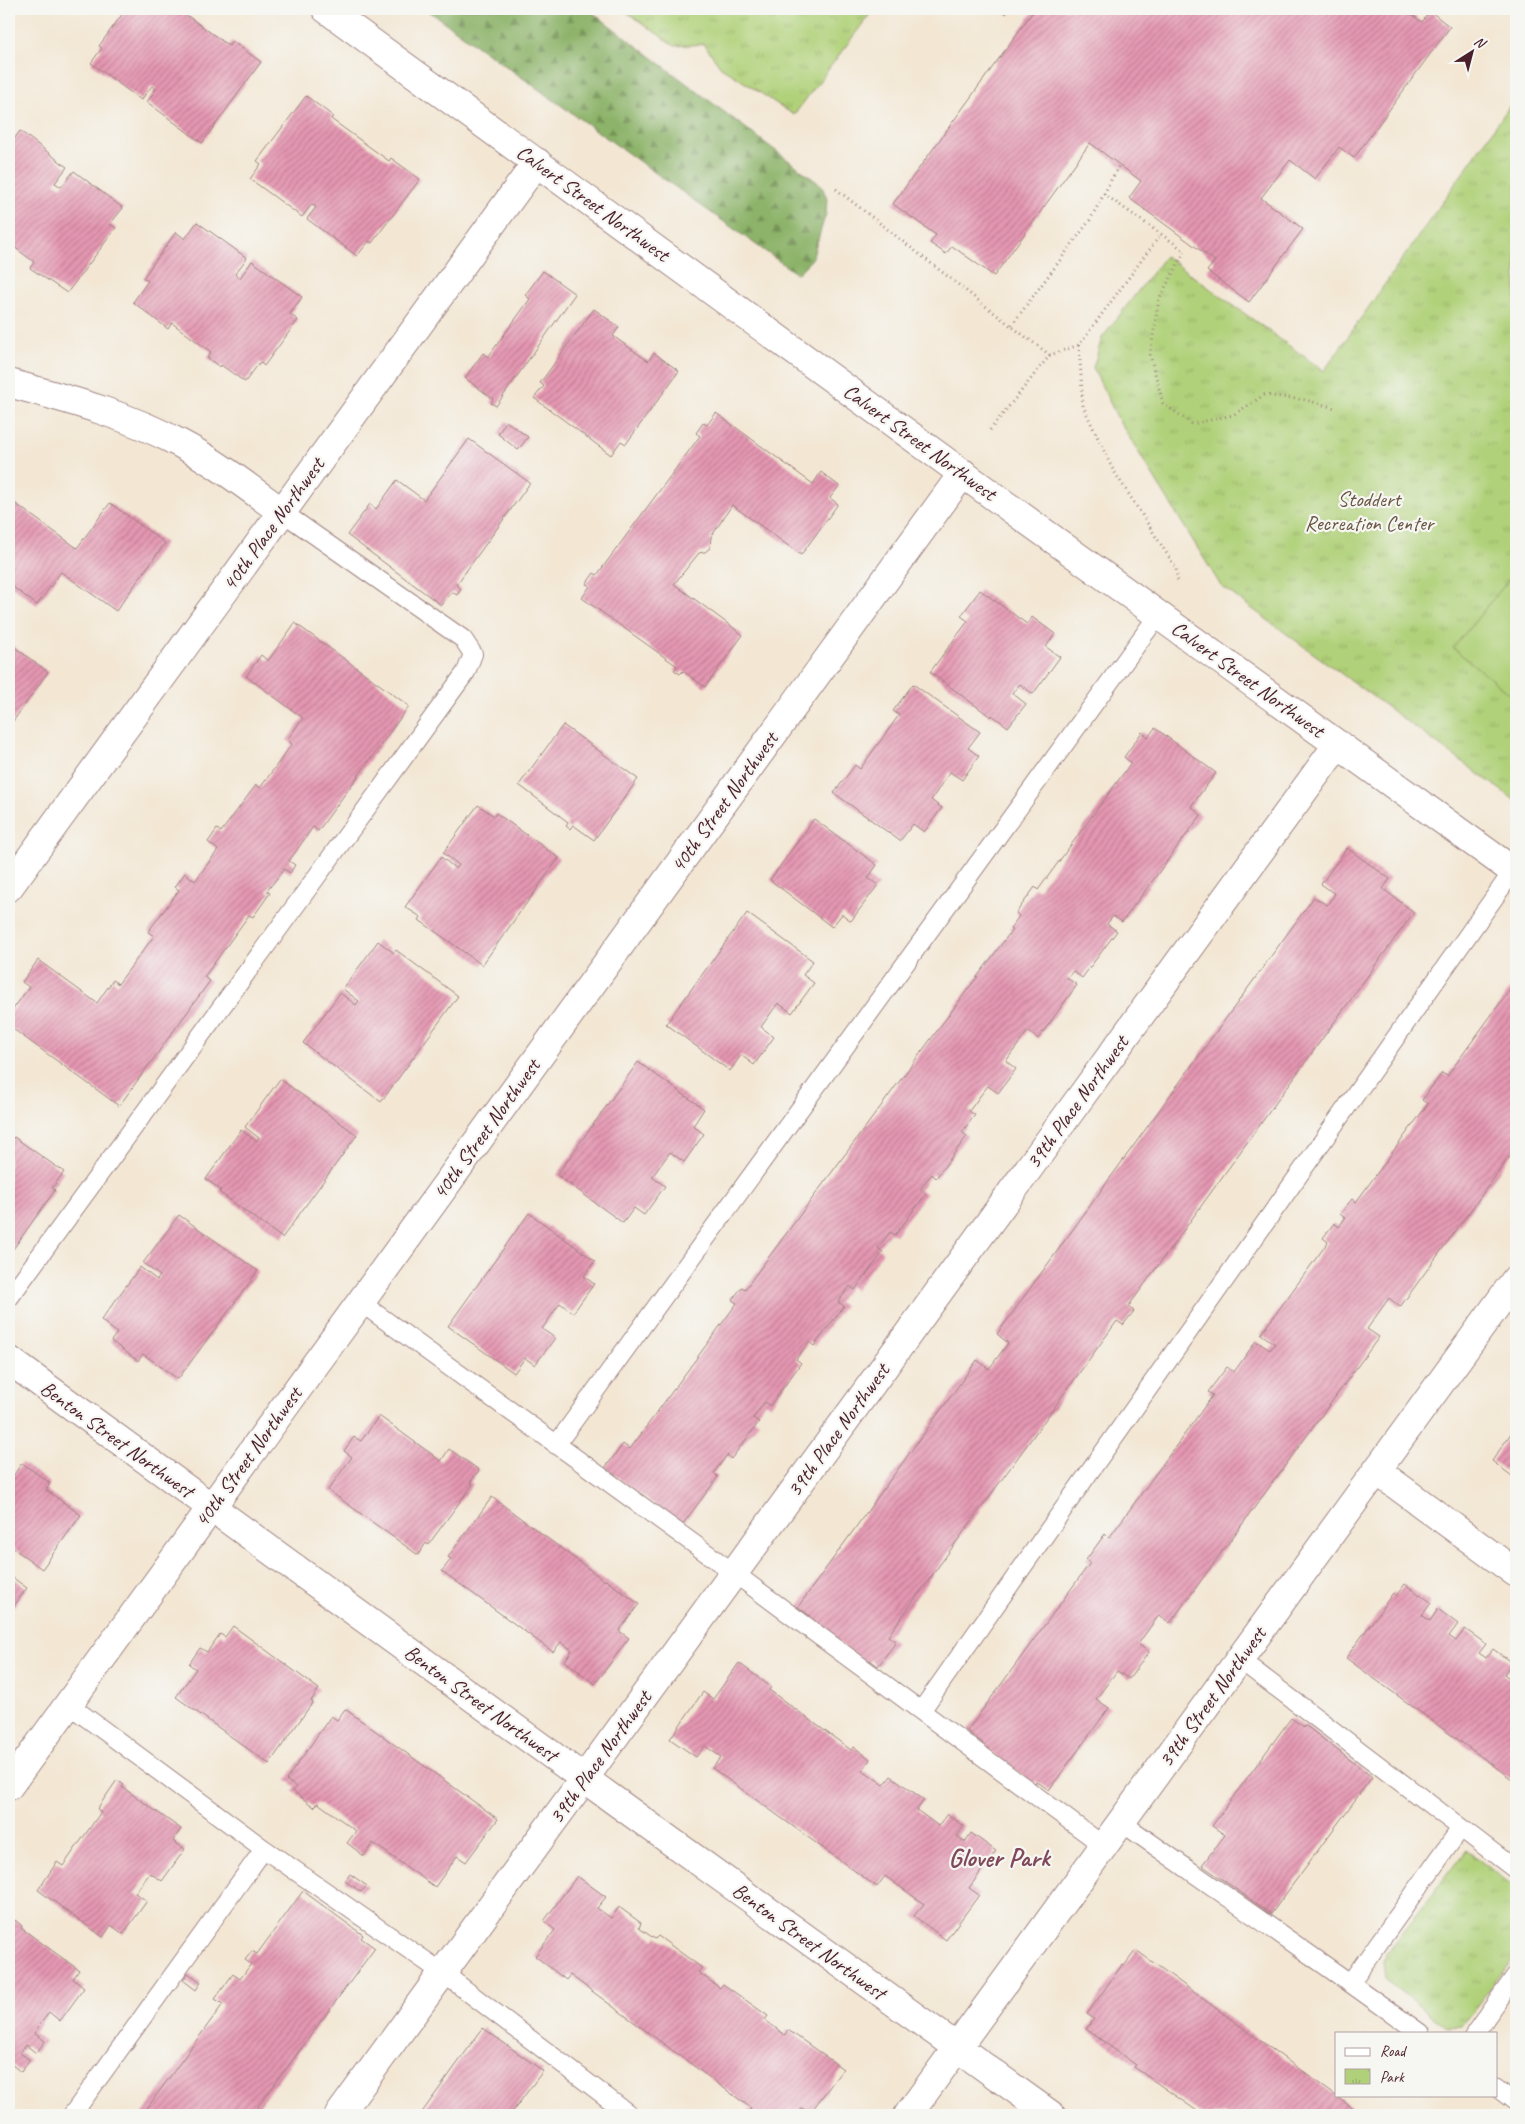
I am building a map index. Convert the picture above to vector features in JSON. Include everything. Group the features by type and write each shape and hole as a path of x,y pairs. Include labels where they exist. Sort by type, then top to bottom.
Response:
{"street":[{"name":"Calvert Street Northwest","path":"326,9 1515,872"},
{"name":"40th Place Northwest","path":"9,887 537,162"},
{"path":"9,384 88,406 134,422 179,443 235,477 282,512"},
{"name":"40th Street Northwest","path":"9,1786 963,473"},
{"name":"39th Place Northwest","path":"339,2115 1338,744"},
{"name":"39th Street Northwest","path":"908,2115 1377,1471 1513,1291"},
{"name":"Benton Street Northwest","path":"9,1360 584,1779 1051,2115"},
{"path":"1377,1471 1516,1573"}],"lane":[{"path":"9,1298 466,672 473,654 463,639 282,512"},
{"path":"556,1444 1158,614"},
{"path":"921,1711 1515,872"},
{"path":"360,1302 734,1573 1104,1846"},
{"path":"1239,1660 1516,1870"},
{"path":"68,1704 264,1849 443,1973 619,2112"},
{"path":"1121,1822 1419,2032"},
{"path":"1350,1983 1461,1828"},
{"path":"72,2115 264,1849"},
{"path":"1476,2032 1516,1975"},
{"path":"1498,2088 1516,2102"}],"path":[{"path":"1011,326 1090,220 1119,165"},
{"path":"836,189 1050,355"},
{"path":"1104,194 1185,251 1159,299 1150,355 1163,403 1192,424 1233,415 1264,395 1306,400 1335,408"},
{"path":"990,430 1050,355 1079,345 1160,234"},
{"path":"1079,345 1083,406 1112,468 1176,568"}],"green space":[{"path":"426,9 588,9 821,185 827,198 826,213 812,259 797,274"},
{"path":"622,9 863,9 870,14 794,115 721,67 704,44 675,46"},
{"name":"Stoddert Recreation Center","path":"1516,97 1516,801 1221,586 1118,419 1093,368 1102,338 1165,256 1324,371"},
{"path":"1516,571 1516,699 1453,648"},
{"path":"1466,1850 1516,1888 1516,1955 1461,2026 1447,2027 1384,1978 1382,1959"}],"building":[{"path":"126,9 178,9 229,46 232,41 261,62 202,143 147,102 156,89 152,86 141,100 91,63 102,48 99,46"},
{"path":"999,9 1010,9 1006,14"},
{"path":"1035,9 1404,9 1422,22 1430,11 1450,27 1354,158 1339,147 1315,179 1290,160 1261,198 1303,229 1249,302 1207,271 1215,261 1129,198 1141,181 1090,143 994,276 952,246 946,254 930,243 936,235 893,204"},
{"path":"306,96 333,116 331,119 389,161 391,158 420,179 372,243 369,241 357,256 307,219 316,207 312,204 302,217 250,179 261,164 257,161"},
{"path":"20,131 67,167 55,183 61,187 74,171 123,208 110,224 116,228 67,293 30,268 34,262 9,243 9,146"},
{"path":"197,222 247,258 235,274 240,278 252,261 302,297 290,314 298,320 264,366 260,362 245,382 221,365 220,367 207,358 211,352 172,323 168,329 133,302 148,281 143,278 176,232 185,239"},
{"path":"543,271 575,294 496,406 491,403 493,399 465,378 483,353 488,357 530,299 525,295"},
{"path":"594,309 619,327 613,336 648,361 654,353 679,371 626,444 621,441 611,455 534,398 544,386 540,383"},
{"path":"716,413 813,484 821,472 839,486 830,498 838,504 801,555 732,505 711,537 710,548 705,552 699,553 674,584 743,635 705,687 683,671 680,674 674,670 677,666 582,598 590,586 586,584 594,573 597,575 700,436 696,433 703,423 707,425"},
{"path":"506,421 528,437 518,450 498,434"},
{"path":"469,439 530,483 456,585 461,589 457,595 452,592 441,605 347,535 370,504 376,509 397,480 424,500"},
{"path":"9,499 77,548 110,503 165,543 116,611 61,572 37,605 9,584"},
{"path":"980,590 1027,624 1032,617 1055,634 1046,647 1060,657 1033,694 1020,684 1012,693 1026,704 1008,727 992,715 991,717 930,672 968,621 961,616"},
{"path":"295,623 409,706 318,831 313,827 289,861 295,865 290,873 284,869 267,891 270,893 253,917 249,915 204,977 210,981 119,1106 9,1026 9,1015 29,987 22,982 38,960 97,1003 113,980 118,984 154,936 148,932 179,890 175,887 185,873 195,881 218,850 208,842 217,829 221,832 256,785 260,788 292,744 287,740 303,718 246,676 261,655 268,661"},
{"path":"9,643 48,672 9,727"},
{"path":"913,684 980,732 968,748 979,756 962,780 950,772 931,800 942,808 924,832 913,824 900,841 834,793 855,765 860,769 899,715 893,711"},
{"path":"563,725 638,779 594,840 573,825 570,829 566,826 568,822 519,785"},
{"path":"1155,728 1216,773 1191,806 1201,815 1122,922 1113,916 1107,924 1117,931 1082,978 1073,971 1067,978 1077,985 1038,1039 1028,1031 1006,1061 1016,1069 998,1093 988,1086 969,1111 975,1115 962,1132 967,1136 936,1178 932,1174 926,1181 920,1190 926,1194 895,1235 890,1232 878,1248 883,1252 855,1290 850,1286 838,1302 844,1306 814,1346 809,1342 796,1359 801,1363 770,1406 765,1402 753,1418 759,1422 731,1459 727,1455 714,1473 718,1477 682,1525 605,1468 623,1444 630,1449 737,1303 732,1300 742,1287 745,1289 1012,930 1010,929 1019,916 1016,913 1035,887 1038,890 1131,763 1124,757 1142,732 1148,737"},
{"path":"478,805 494,816 496,813 559,858 482,965 419,920 421,917 405,907 441,857 456,869 459,865 443,853"},
{"path":"814,819 877,865 868,878 878,885 851,921 842,914 832,927 770,880"},
{"path":"1347,848 1390,879 1383,889 1414,912 1128,1307 1134,1311 1123,1325 1117,1321 888,1636 896,1642 878,1666 870,1660 868,1664 807,1620 810,1616 798,1607 977,1360 989,1369 1008,1343 997,1334 1314,897 1327,905 1335,894 1321,884"},
{"path":"747,913 813,961 803,975 814,983 792,1013 778,1003 761,1027 774,1037 754,1065 741,1055 730,1071 666,1024"},
{"path":"378,941 394,953 396,950 458,996 381,1102 303,1043 340,993 356,1005 359,1001 343,989"},
{"path":"1516,981 1516,1148 1400,1307 1389,1298 1367,1329 1379,1337 1170,1623 1159,1615 1138,1644 1149,1652 1129,1679 1117,1671 1096,1699 1109,1708 1049,1790 1036,1781 1035,1784 981,1745 983,1743 967,1731 1090,1563 1086,1560 1105,1534 1109,1538 1213,1395 1208,1392 1227,1367 1234,1372 1256,1341 1270,1350 1275,1344 1261,1334 1328,1242 1323,1238 1334,1223 1339,1227 1345,1218 1340,1214 1352,1199 1356,1202 1428,1104 1422,1100 1442,1073 1447,1076"},
{"path":"638,1062 704,1109 693,1126 704,1134 684,1162 670,1152 652,1177 665,1186 644,1215 634,1208 623,1223 557,1175"},
{"path":"280,1079 357,1135 282,1238 219,1192 221,1190 206,1179 241,1130 256,1141 259,1138 245,1127"},
{"path":"14,1137 64,1172 52,1188 55,1190 11,1252 9,1250 9,1145"},
{"path":"529,1213 595,1261 584,1276 594,1284 573,1313 560,1303 542,1329 555,1338 535,1365 525,1358 514,1373 448,1326"},
{"path":"179,1215 258,1271 178,1379 143,1354 138,1361 111,1341 117,1333 101,1320 140,1267 157,1280 160,1276 143,1263"},
{"path":"379,1416 441,1461 449,1449 479,1470 470,1482 473,1484 428,1545 426,1543 418,1555 328,1490 352,1457 344,1451 354,1437 361,1441"},
{"path":"1516,1426 1516,1479 1492,1461"},
{"path":"22,1463 50,1483 46,1490 81,1515 42,1569 9,1545 9,1478 11,1479"},
{"path":"492,1497 639,1604 619,1631 629,1638 595,1684 565,1661 572,1650 561,1642 553,1652 442,1571 451,1559 448,1557"},
{"path":"9,1575 27,1588 9,1613"},
{"path":"1405,1584 1431,1603 1422,1615 1430,1621 1438,1609 1458,1624 1449,1636 1456,1641 1465,1629 1486,1644 1479,1653 1486,1658 1493,1649 1512,1663 1504,1674 1516,1683 1516,1782 1346,1658 1393,1593 1396,1596"},
{"path":"233,1626 319,1689 311,1701 313,1702 269,1764 176,1697 196,1669 189,1664 200,1648 207,1652 220,1634 225,1637"},
{"path":"739,1663 771,1687 769,1690 851,1750 854,1747 870,1759 863,1770 884,1785 891,1776 924,1800 917,1810 938,1826 947,1814 964,1826 957,1836 965,1842 971,1833 996,1851 969,1888 979,1895 946,1940 914,1916 924,1904 885,1876 877,1887 712,1768 721,1757 705,1746 696,1757 670,1739 703,1692 713,1699"},
{"path":"345,1709 498,1819 466,1862 457,1856 435,1887 373,1843 364,1856 347,1843 356,1831 318,1803 314,1807 293,1791 296,1787 286,1780 331,1716 337,1720"},
{"path":"1291,1718 1304,1727 1305,1725 1372,1777 1271,1914 1202,1865 1225,1835 1212,1826"},
{"path":"117,1780 124,1785 122,1787 181,1829 173,1841 185,1849 162,1881 150,1873 135,1893 147,1901 123,1934 111,1925 103,1937 38,1890 57,1862 63,1866 101,1812 97,1809"},
{"path":"350,1874 367,1886 361,1892 345,1881"},
{"path":"577,1876 606,1897 597,1908 611,1918 619,1907 641,1923 639,1928 655,1939 658,1936 702,1968 698,1972 720,1988 723,1984 768,2016 765,2020 785,2035 788,2030 843,2069 810,2113 802,2108 797,2115 747,2114 751,2108 570,1975 566,1980 535,1956 555,1930 544,1921"},
{"path":"303,1891 363,1935 361,1938 375,1948 252,2115 142,2115 223,2004 215,1999 233,1974 240,1979 251,1964 245,1960 252,1951 257,1954"},
{"path":"15,1920 22,1926 21,1928 79,1970 73,1979 84,1988 60,2021 49,2012 34,2033 45,2041 36,2053 26,2045 20,2053 30,2060 21,2072 11,2064 9,2067 9,1929"},
{"path":"1136,1950 1363,2115 1227,2115 1223,2113 1221,2115 1203,2115 1134,2067 1136,2065 1086,2029 1094,2019 1087,2014 1122,1965 1124,1966"},
{"path":"188,1973 201,1982 196,1990 183,1980"},
{"path":"483,2028 543,2071 510,2115 420,2115"}],"district":[{"name":"Glover Park","path":"999,1857"}]}
